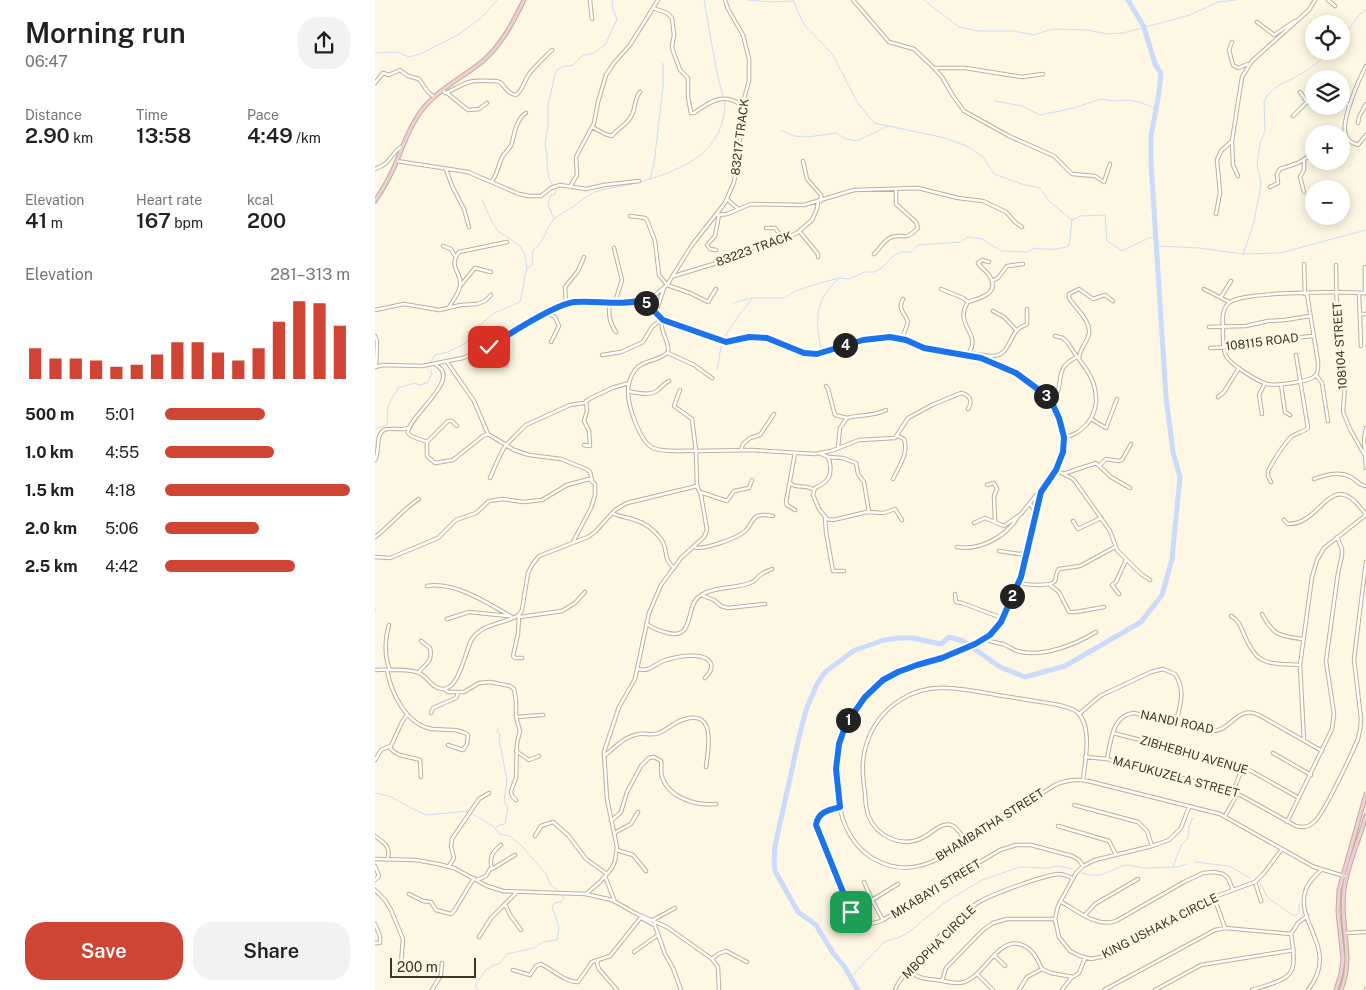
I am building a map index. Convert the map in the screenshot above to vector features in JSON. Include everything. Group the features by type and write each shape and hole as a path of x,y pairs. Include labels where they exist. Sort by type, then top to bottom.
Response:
{"street":[{"path":"375,201 397,161 417,115 434,97 477,65 492,51 508,32 524,0"},
{"path":"590,0 592,20"},
{"path":"570,187 577,175 576,155 592,127 606,75 630,45 657,0"},
{"name":"83217 TRACK","path":"643,300 655,296 674,276 692,246 718,215 727,200 734,182 741,152 742,106 749,81 749,59 743,36 725,0"},
{"path":"853,0 889,42 914,49 934,68 943,77 964,111 1009,136 1054,156 1072,174 1092,175 1104,182 1110,164"},
{"path":"1238,176 1233,165 1232,141 1240,82 1244,72 1250,64 1309,10 1315,0"},
{"path":"1328,0 1335,6"},
{"path":"653,8 667,13 672,18 674,33 672,48 679,68 688,78 688,98 691,113 719,99 732,100 742,106"},
{"path":"1257,22 1275,35 1298,19"},
{"path":"1232,42 1229,50 1233,64 1241,68 1250,64"},
{"path":"447,93 474,80 499,81 506,90 516,95 531,72 552,50"},
{"path":"934,68 965,68 1022,77 1043,74"},
{"path":"1350,105 1366,68"},
{"path":"375,83 382,73 389,74 400,70 408,76 418,78 434,97"},
{"path":"443,90 467,110 479,109 487,103"},
{"path":"592,127 612,136 617,129 631,118 636,98 640,92"},
{"path":"1300,92 1305,99"},
{"path":"1293,116 1305,104"},
{"path":"1358,123 1366,104"},
{"path":"492,181 497,175 503,155 511,146 520,117 526,113"},
{"path":"1350,141 1358,145 1366,135"},
{"path":"1216,214 1220,193 1217,160 1221,151 1232,141"},
{"path":"375,168 385,165 395,152 403,146"},
{"path":"1271,187 1278,183 1279,171 1303,160 1304,170 1300,175 1303,192"},
{"path":"397,161 468,172 519,194 529,196 541,196 556,186 586,189 639,181"},
{"path":"803,161 807,179 821,195 819,202"},
{"path":"446,169 452,186 464,209 469,227"},
{"path":"716,250 710,249 707,245 715,236 718,215 727,214 751,204 795,206 819,202 854,190 918,188 958,198 981,200 1006,212 1022,227"},
{"path":"874,254 889,239 895,236 906,237 918,228 916,222 896,204 896,189"},
{"path":"727,200 738,209"},
{"name":"83223 TRACK","path":"674,276 727,260 755,247 800,232 812,220 819,202"},
{"path":"813,203 817,209"},
{"path":"630,216 647,220 655,241 658,272 667,284 691,293 707,302 716,289"},
{"path":"766,228 775,228 783,239"},
{"path":"800,232 818,254 818,257"},
{"path":"460,286 460,280 454,269 456,257 460,251 469,251 507,242"},
{"path":"443,246 451,249 456,257"},
{"path":"615,248 622,282 615,302"},
{"path":"566,304 565,287 578,271 583,257"},
{"path":"968,302 985,297 991,291 992,281 978,263 982,260 989,262"},
{"path":"992,281 998,278 1007,266 1023,264"},
{"path":"1304,264 1306,294 1318,362 1316,375 1312,379 1301,381 1281,384 1265,383 1229,360 1224,347 1223,314 1230,302 1247,297 1274,294 1306,294 1365,293 1365,267"},
{"name":"108104 STREET","path":"1336,265 1337,324 1345,378 1343,412 1364,454"},
{"path":"448,308 473,268 491,272"},
{"path":"1221,297 1231,281"},
{"name":"83217 TRACK","path":"656,312 664,288"},
{"path":"941,289 968,302"},
{"path":"1078,358 1088,337 1089,330 1086,322 1069,298 1069,294 1079,289 1093,299 1105,295 1113,301"},
{"path":"1204,289 1230,302"},
{"path":"1359,293 1361,346"},
{"path":"375,310 404,304 433,310 482,302 491,295"},
{"path":"902,339 908,322 901,310 903,299"},
{"path":"375,336 377,341 375,367 383,365 435,365 479,353 566,304 643,300 663,319 723,342 732,342 749,337 767,338 812,354 825,352 870,338 890,337 902,339 924,348 985,359 1020,376 1049,399 1059,418 1064,437 1064,448 1056,470 1041,492 1007,530 994,540 966,548 957,547"},
{"path":"611,302 609,310 611,323 616,332"},
{"path":"968,302 963,320 971,337 972,347 969,353"},
{"path":"961,355 969,353 992,356 1001,355 1017,330 1027,324 1027,309"},
{"path":"993,311 1004,317 1017,330"},
{"path":"547,313 555,317 559,326 551,342"},
{"path":"1359,314 1366,314"},
{"path":"1209,327 1246,326 1268,321 1311,316"},
{"path":"663,319 662,325 669,346 668,353 639,366 629,383 628,391 629,402 635,420 649,445 658,449 774,451 819,454 843,458 855,463 857,473 865,482 869,512"},
{"path":"601,355 621,352 643,342 652,327 663,319"},
{"path":"1055,336 1065,340 1093,380 1095,386 1095,407 1091,419 1076,434 1064,437"},
{"name":"108115 ROAD","path":"1210,348 1248,346 1272,340 1313,336"},
{"path":"668,353 694,364 712,378"},
{"path":"1271,482 1268,476 1269,471 1277,457 1291,437 1308,428 1296,355"},
{"path":"1049,399 1058,391 1060,374 1063,367 1068,362 1078,358"},
{"path":"447,362 474,401 488,434 514,450 529,455 561,459 590,472 595,489 593,500 573,543"},
{"path":"375,460 378,455 379,436 382,431 408,428 432,399 444,377 443,370 435,365"},
{"path":"1218,397 1224,392 1239,368"},
{"path":"1316,375 1322,383 1328,421"},
{"path":"628,391 639,393 654,392 669,381"},
{"path":"490,478 506,446 526,425 570,404 586,401 612,388 629,383"},
{"path":"1262,414 1259,394 1265,383"},
{"path":"1281,384 1285,412 1290,415"},
{"path":"826,386 835,415 847,418 873,416 886,410"},
{"path":"586,894 596,886 614,864 617,850 605,788 603,756 613,721 634,682 647,624 657,592 681,558 704,537 707,530 700,492 697,486 696,450 692,420 674,407 680,390"},
{"path":"819,454 854,441 898,436 908,418 958,394 963,393 969,397 971,404 968,409"},
{"path":"1091,419 1106,428 1117,399"},
{"path":"584,445 590,446 589,431 584,421 587,411 586,401"},
{"path":"741,450 743,444 762,433 775,414"},
{"path":"838,448 840,428 847,418"},
{"path":"457,426 452,421 448,421 427,442 427,456 435,463 453,460 488,434"},
{"path":"408,428 409,435 427,442"},
{"path":"1366,428 1364,436 1366,468"},
{"path":"893,479 901,465 905,448 903,439 898,436"},
{"path":"1099,466 1106,459 1122,460 1131,444"},
{"path":"795,453 787,504 795,510"},
{"path":"814,490 829,478 830,462 828,456"},
{"path":"1063,474 1097,463 1111,477 1130,488"},
{"path":"1056,470 1075,481 1110,531 1115,547 1126,560 1150,580"},
{"path":"1314,479 1336,473 1349,476 1359,484 1366,486"},
{"path":"375,557 390,558 438,538 456,520 476,513 489,501 523,502 542,500 573,483 586,480 593,481"},
{"path":"700,492 727,500 734,491 749,488 752,480"},
{"path":"987,485 994,482 997,489 994,496 995,522"},
{"path":"790,483 795,486 807,486 814,490"},
{"path":"523,658 515,658 513,656 528,573 534,562 544,553 593,534 613,513 627,502 697,486"},
{"path":"814,490 814,499 825,517 833,571 844,571"},
{"name":"BHAMBATHA STREET","path":"1041,492 1018,582 1003,618 993,632 975,644 936,660 898,672 883,680 865,697 846,724 839,744 836,769 840,807 846,827 855,842 871,858 887,865 904,867 924,865 1055,785 1071,780 1083,780 1225,816 1321,870 1344,876"},
{"path":"1284,520 1287,524 1297,524 1332,497 1343,494 1352,497 1366,515 1321,551 1317,560 1310,589 1300,665 1304,741"},
{"path":"375,537 419,499"},
{"path":"1030,503 1035,512"},
{"path":"825,517 833,520 869,512 881,513 895,509 902,520"},
{"path":"613,513 639,521 655,532 663,543 667,560 674,568"},
{"path":"693,546 698,548 705,547 737,536 745,532 755,517 773,516"},
{"path":"974,523 985,518 1004,526 1018,517"},
{"path":"1073,521 1078,529 1101,518"},
{"path":"1287,822 1331,733 1333,720 1327,661 1342,555 1342,549 1337,537"},
{"path":"1018,582 1027,585 1049,584 1054,581 1056,572 1059,569 1080,566 1115,547"},
{"path":"999,551 1019,554 1026,553"},
{"path":"1119,594 1112,585 1126,560"},
{"name":"MAFUKUZELA STREET","path":"1085,757 1107,759 1233,791 1287,822 1296,826 1309,826 1317,819 1359,734 1361,720 1354,659 1366,562"},
{"path":"647,624 658,630 679,633 687,626 693,603 701,595 716,590 749,584 763,573 772,569"},
{"path":"1049,584 1059,592 1069,612 1104,607"},
{"path":"427,586 436,585 473,595 515,618"},
{"path":"443,689 454,684 471,642 477,634 489,626 519,616 562,611 575,603 585,592"},
{"path":"955,594 956,602 1003,618"},
{"path":"701,595 728,608 765,604"},
{"path":"447,620 469,612 510,615"},
{"path":"1262,614 1276,634 1302,639"},
{"path":"1231,616 1237,621 1249,648 1257,657 1269,662 1300,665"},
{"path":"389,625 387,655 393,692 407,715 428,728 453,730 467,734 467,744 463,750 448,745"},
{"path":"985,637 989,642 1002,644 1018,651 1039,652 1067,646 1096,632"},
{"path":"419,672 429,663 431,657 430,648 421,641"},
{"path":"637,669 647,669 669,660 699,655 707,658 711,665 710,671 705,678"},
{"path":"1079,714 1103,695 1151,672 1163,669 1175,674 1181,686 1182,697 1176,722"},
{"path":"375,670 419,672 432,685 449,692 466,692 482,682 494,682 511,686 515,691 520,731 517,739 516,778 511,791 512,796 516,800"},
{"path":"965,841 956,827 948,824 919,839 908,842 895,840 880,832 871,822 867,810 862,770 863,757 870,734 883,715 891,706 909,695 920,691 952,688 1074,710 1079,714 1086,730 1083,780"},
{"path":"431,713 433,708 456,698 458,693"},
{"name":"NANDI ROAD","path":"1107,759 1115,725 1120,718 1132,713 1217,732 1225,728 1240,715 1249,712 1259,715 1322,751"},
{"path":"375,760 381,750 390,746 407,715"},
{"path":"517,718 543,715"},
{"path":"603,756 630,737 659,733 681,721 695,717 700,718 705,723 709,736 706,767"},
{"name":"ZIBHEBHU AVENUE","path":"1113,734 1238,765 1299,798"},
{"path":"390,746 391,750 403,757 420,760 421,777"},
{"path":"516,751 529,760 539,756"},
{"path":"1273,752 1311,774"},
{"path":"611,821 621,812 627,792 641,766 646,760 654,757 661,761 663,780 672,791 689,802 716,804"},
{"path":"1233,791 1241,772"},
{"path":"449,866 454,858 451,847 452,839 479,799 489,793"},
{"path":"1225,816 1238,793"},
{"path":"1336,990 1343,967 1337,912 1338,898 1366,794"},
{"path":"1074,805 1135,821 1144,827 1152,846"},
{"path":"942,981 946,968 983,930 993,923 1007,919 1055,919 1060,901 1072,878 1083,866 1095,860 1169,840 1184,824 1189,806"},
{"name":"MKABAYI STREET","path":"840,807 825,811 820,815 816,825 853,916 869,924 883,920 1008,847 1021,844 1036,846 1072,856 1079,860 1083,866"},
{"path":"613,834 631,824 638,812"},
{"path":"1341,990 1348,964 1343,905 1344,876 1365,823 1366,815"},
{"path":"535,836 541,826 553,822 568,835 586,859 606,875 615,902"},
{"path":"1359,822 1365,823"},
{"path":"1058,826 1109,840 1116,855"},
{"path":"375,836 388,847 387,860"},
{"path":"492,869 490,862 492,855 501,846"},
{"name":"KING USHAKA CIRCLE","path":"1055,919 1057,933 1064,945 1075,954 1095,959 1109,956 1214,898 1255,882 1265,873 1282,849"},
{"path":"617,850 633,855 646,871"},
{"path":"409,894 423,901 431,902 436,910 451,914 475,879 485,877 490,869 515,855"},
{"path":"375,859 416,860 449,866 498,890 586,894 615,902 653,926 681,990"},
{"path":"375,866 379,876 375,880"},
{"path":"1308,990 1317,974 1320,957 1307,916 1305,893 1310,882 1321,870"},
{"path":"1060,901 1101,923 1114,922 1184,882 1206,873 1214,872 1226,876 1233,890"},
{"name":"MBOPHA CIRCLE","path":"895,990 908,970 967,911 982,900 1055,875 1065,875 1072,878"},
{"path":"1085,915 1095,904 1138,879"},
{"path":"864,882 883,920"},
{"path":"1255,882 1261,901"},
{"path":"872,900 898,884"},
{"path":"375,890 388,904 403,939 401,964"},
{"path":"479,937 488,921 517,892"},
{"path":"1214,898 1225,928"},
{"path":"505,904 510,915 521,930"},
{"path":"653,920 675,908"},
{"path":"1253,990 1274,983 1287,976 1294,966 1291,934 1298,923 1307,916"},
{"path":"641,917 653,920 667,927 712,959 718,967 719,990"},
{"path":"513,970 530,974 536,966 541,964 555,973 577,982 590,964 610,956 641,917"},
{"path":"653,920 653,926"},
{"path":"375,924 381,939 380,943 375,943"},
{"path":"1104,990 1210,932 1225,928 1291,934"},
{"path":"1340,934 1366,932"},
{"path":"634,952 658,935"},
{"path":"908,970 917,977 959,983 977,974 994,955 1009,944 1019,944 1033,952 1042,969 1071,978"},
{"path":"1155,990 1191,970 1207,964 1294,950"},
{"path":"712,959 726,951 747,962"},
{"path":"994,955 1005,966"},
{"path":"1062,990 1071,978 1079,973 1085,958"},
{"path":"598,960 599,969 617,990"},
{"path":"432,990 441,975 442,963"},
{"path":"1019,990 1027,977 1042,969"},
{"path":"977,974 993,990"}],"waterway":[{"path":"375,53 397,52 409,57 420,54 458,35 481,18 497,0"},
{"path":"553,186 547,168 545,145 548,106 555,74 562,67 573,65 583,55 592,54 605,45 617,19 613,10 612,0"},
{"path":"704,0 723,96"},
{"path":"747,0 793,1"},
{"path":"793,0 803,23 833,55 857,102 874,123 941,137 967,146 983,157 994,174 1040,188 1050,202 1072,220"},
{"path":"924,0 959,27 978,31 1013,31 1034,35 1052,29 1088,30 1107,34 1123,33 1190,15 1218,2 1236,0"},
{"path":"858,990 816,925 798,912 775,871 774,862 775,846 806,710 817,684 825,672 855,650 884,640 899,638 913,638 941,644 949,637 963,641 1000,667 1025,677 1065,666 1141,622 1162,595 1172,559 1180,477 1173,452 1166,397 1151,163 1151,136 1161,73 1155,64 1144,27 1128,0"},
{"path":"1350,28 1358,16 1366,9"},
{"path":"1243,254 1253,226 1260,191 1261,182 1257,164 1260,144 1265,130 1264,101 1276,88 1320,60"},
{"path":"650,178 654,164 663,87 663,63"},
{"path":"995,101 1022,106 1040,115 1074,108 1100,99 1140,102 1156,109"},
{"path":"554,219 595,192 669,173 697,157 709,147 718,134 723,119 725,100"},
{"path":"781,130 794,136 808,137 836,133 846,139 857,141 888,126"},
{"path":"431,361 435,355 448,352 466,343 477,328 494,313 520,302 526,272 532,265 533,250 543,239 554,219 548,204 550,196 555,194 555,188"},
{"path":"482,200 493,224 499,232 519,245 525,255 527,270"},
{"path":"733,303 751,298 785,298 795,291 820,283 839,278 849,279 865,272 874,272 883,267 894,255 902,252 911,252 918,245 961,242 968,237 982,239 1001,251 1028,252 1035,248 1052,249 1065,247 1069,246 1072,220 1081,216 1105,215 1107,241 1122,251 1156,236"},
{"path":"1156,246 1199,248 1243,254 1280,253 1366,230"},
{"path":"821,349 818,328 819,311 825,295 838,279"},
{"path":"717,370 722,341 752,299"},
{"path":"375,429 387,425 388,406 398,388 415,383 418,385 427,383 432,374 431,370"},
{"path":"375,607 375,612"},
{"path":"496,828 499,825 505,824 508,807 504,802 507,780 499,739 500,734 497,732 498,728"},
{"path":"375,793 389,796 427,815 468,811 494,827 499,834 510,836 522,846 546,874 550,884 563,895 564,899 552,906 559,928 557,940 543,942 534,948 507,954 500,963 485,971 475,985 478,990"},
{"path":"1173,867 1181,845 1188,838 1189,826 1193,818"},
{"path":"1195,862 1229,866 1250,878"},
{"path":"1082,873 1101,875 1128,865 1143,868 1177,867 1187,864"},
{"path":"850,978 884,942 909,932 944,903 982,880 1020,867 1048,868 1058,866 1072,869"},
{"path":"1259,881 1268,898 1294,916 1299,913 1299,905"}],"route":[{"path":"489,347 566,304 573,302 627,302 643,300 663,320 689,328 722,342 732,342 749,337 767,338 804,353 817,354 863,340 895,337 924,348 985,359 1020,376 1045,395 1053,405 1062,429 1064,448 1056,470 1041,492 1021,577 1001,622 990,635 975,644 942,658 909,667 883,680 865,697 846,724 839,744 836,769 840,807 822,813 817,819 816,825 851,912"}]}
